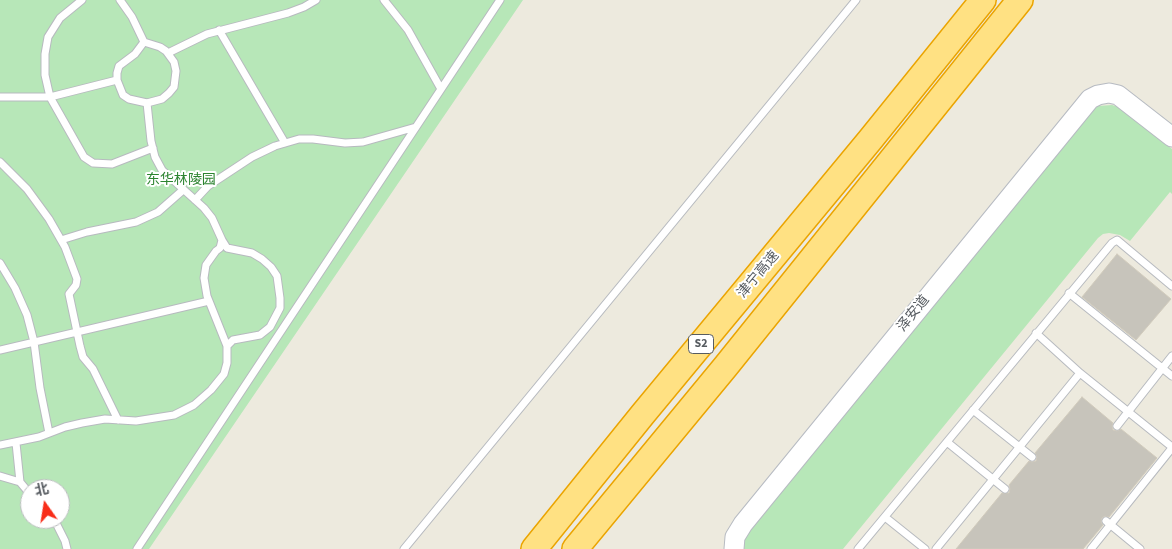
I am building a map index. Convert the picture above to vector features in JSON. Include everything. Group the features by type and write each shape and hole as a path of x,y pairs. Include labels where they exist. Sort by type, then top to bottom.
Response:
{"highway":[{"name":"津宁高速","path":"534,549 983,0"},
{"name":"S2","path":"575,549 726,366 1020,0"},
{"path":"597,549 638,498 670,453 726,366"},
{"path":"521,549 644,414"}],"street":[{"name":"泽安道","path":"734,549 736,537 744,524 1090,99 1109,93 1118,95 1172,137"}],"lane":[{"path":"82,0 60,18 48,37 45,54 45,75 50,97 84,157 93,162 112,164 152,148"},
{"path":"120,0 132,16 144,42 160,47 168,53 174,62 176,70 174,87 162,99 146,103 137,102 123,95 117,80 119,66 135,54 144,42"},
{"path":"168,53 184,44 219,30 288,13 316,0"},
{"path":"384,0 408,30 441,89"},
{"path":"137,549 500,0"},
{"path":"404,549 856,0"},
{"path":"219,30 285,143"},
{"path":"0,97 50,97 117,80"},
{"path":"146,103 155,157 162,170 212,218 224,248"},
{"path":"195,200 208,186 275,146 299,139 345,143 363,142 416,127"},
{"path":"1,165 27,189 49,218 61,240 77,279 76,285 69,294 84,357 118,420"},
{"path":"61,240 87,232 136,222 158,212 183,190"},
{"path":"858,549 1112,243 1117,240 1172,286"},
{"path":"0,445 39,438 82,423 105,419 136,421 174,415 194,405 211,390 224,374 227,362 227,346 205,289 204,270 210,257 224,248 252,253 270,267 277,276 280,308 270,328 260,335 233,340 224,336"},
{"path":"0,264 15,288 34,342 40,388 49,433"},
{"path":"1069,293 1172,376"},
{"path":"0,350 209,301"},
{"path":"1036,334 1080,373 1172,448 1108,523 1090,549"},
{"path":"227,346 233,340"},
{"path":"1117,426 1172,356"},
{"path":"936,549 1080,373"},
{"path":"973,410 1032,457"},
{"path":"947,442 1005,489"},
{"path":"0,476 20,482 16,443"},
{"path":"885,517 924,549"},
{"path":"1108,523 1140,549"},
{"path":"59,529 67,549"}],"green space":[{"name":"东华林陵园","path":"0,0 523,0 149,549 0,549"},
{"path":"1112,105 1122,108 1172,149 1172,194 1170,192 1130,241 1120,235 1109,233 1103,234 1098,238 843,549 741,549 744,535 1094,109 1098,106"}],"building":[{"path":"1117,254 1171,299 1136,340 1082,297"},
{"path":"1082,397 1113,423 1113,430 1121,429 1157,458 1109,517 1105,516 1102,518 1101,522 1103,525 1083,549 956,549 1002,493 1009,493 1009,485 1029,461 1036,461 1035,453"}]}
